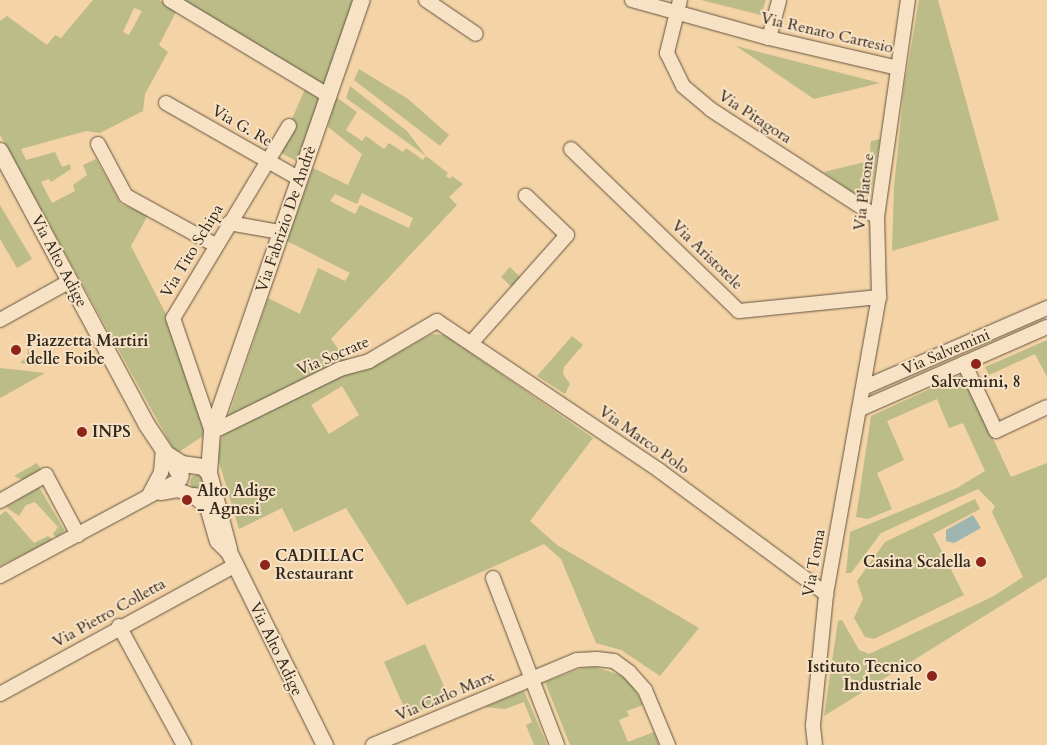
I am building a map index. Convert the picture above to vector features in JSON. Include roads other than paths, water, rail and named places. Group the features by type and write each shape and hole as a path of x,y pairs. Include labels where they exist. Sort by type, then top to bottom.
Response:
{"street":[{"path":"170,0 329,96"},
{"name":"Via Fabrizio De Andrè","path":"195,473 212,435 280,232 362,0"},
{"path":"426,0 476,34"},
{"name":"Via Renato Cartesio","path":"632,0 678,6 769,38 898,68"},
{"path":"769,38 779,0"},
{"name":"Via Platone","path":"863,388 879,297 877,217 908,0"},
{"name":"Via Pitagora","path":"678,6 667,53 682,86 710,109 877,217"},
{"name":"Via G. Re","path":"166,103 300,179"},
{"name":"Via Tito Schipa","path":"212,435 174,318 215,245 289,126"},
{"path":"98,144 126,196 215,245"},
{"name":"Via Aristotele","path":"571,149 739,311 879,297"},
{"name":"Via Alto Adige","path":"0,151 162,450 195,473 232,559 325,745"},
{"path":"472,342 567,235 526,196"},
{"path":"229,223 280,232"},
{"path":"0,320 70,281"},
{"name":"Via Salvemini","path":"863,388 1047,308"},
{"name":"Via Marco Polo","path":"437,321 472,342 660,471 826,594"},
{"name":"Via Socrate","path":"212,435 340,369 369,361 437,321"},
{"name":"Via Salvemini","path":"860,409 1047,327"},
{"path":"964,363 996,431 1047,407"},
{"name":"Via Toma","path":"815,745 813,725 826,594 863,388"},
{"path":"148,496 159,478 162,450"},
{"path":"0,576 148,496 195,473 208,490 193,496 178,490 148,496"},
{"name":"Via Alto Adige","path":"195,473 184,490 205,503 218,541 232,559"},
{"path":"0,501 46,475 78,535"},
{"name":"Via Pietro Colletta","path":"0,694 232,559"},
{"path":"493,578 530,679 557,745"},
{"path":"118,626 184,745"},
{"name":"Via Carlo Marx","path":"373,745 577,660 614,661 629,672 645,690 668,745"}],"water":[{"path":"973,515 981,528 954,543 946,541 946,530"}],"place":[{"name":"Piazzetta Martiri delle Foibe","path":"16,350"},
{"name":"Salvemini, 8","path":"976,364"},
{"name":"INPS","path":"82,432"},
{"name":"Alto Adige - Agnesi","path":"187,500"},
{"name":"Casina Scalella","path":"981,562"},
{"name":"CADILLAC Restaurant","path":"265,565"},
{"name":"Istituto Tecnico Industriale","path":"932,676"}]}
